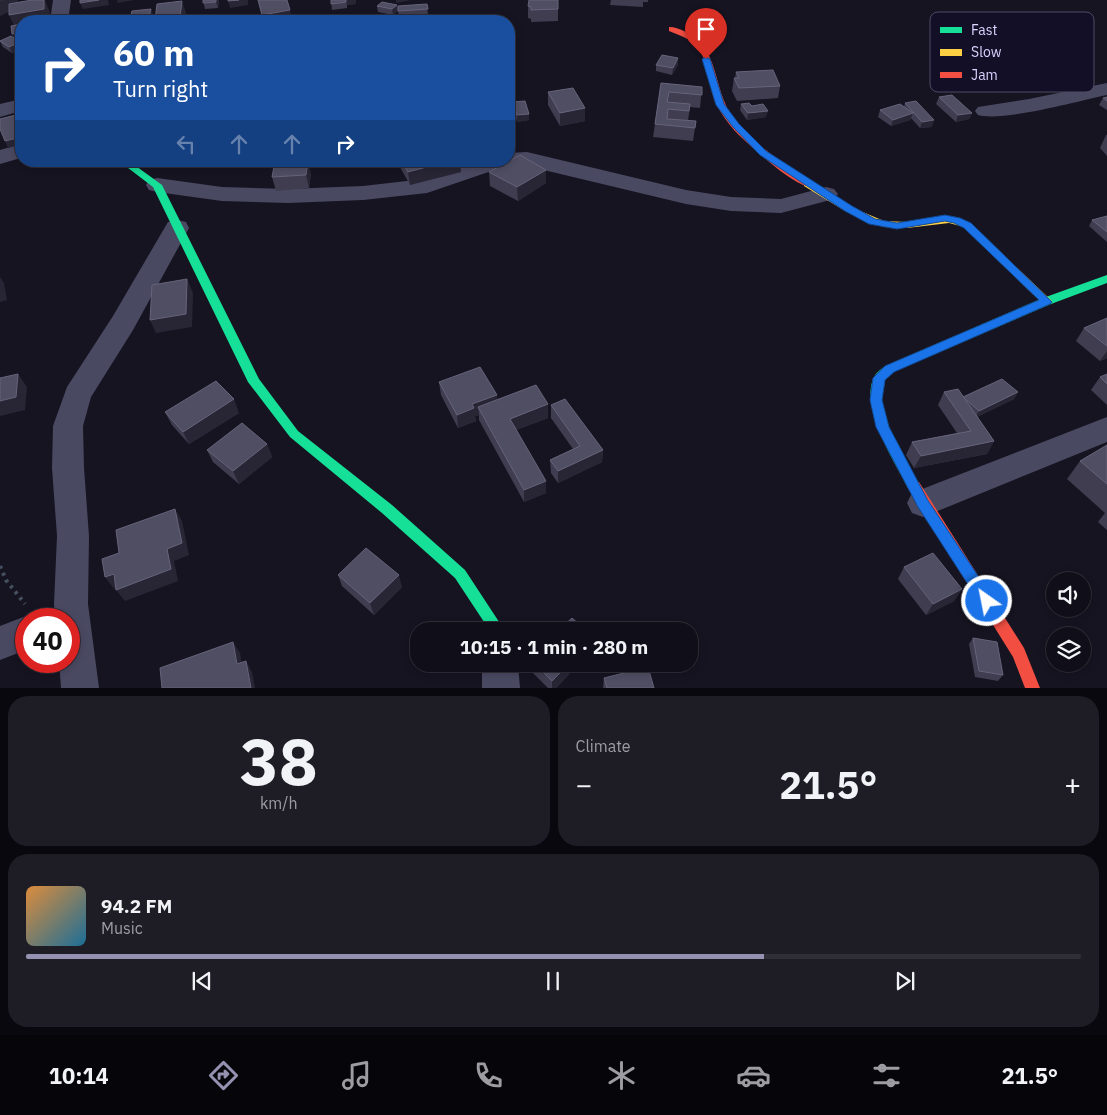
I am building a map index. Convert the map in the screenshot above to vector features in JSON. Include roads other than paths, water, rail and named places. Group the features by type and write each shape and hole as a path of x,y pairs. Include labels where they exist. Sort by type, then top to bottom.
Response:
{"street":[{"path":"60,15 62,0"},
{"path":"672,29 692,36 698,41 712,73 720,105 736,126 763,153 873,222 897,226 945,218 957,220 967,226 1047,302"},
{"path":"1094,92 1107,89"},
{"path":"985,111 1029,105 1092,92"},
{"path":"0,111 15,107"},
{"path":"0,157 15,153"},
{"path":"515,160 527,159 686,196 731,204 780,206 826,194"},
{"path":"131,167 157,185 222,194 288,196 363,193 427,186 481,167"},
{"path":"157,185 177,228 215,299 254,382 294,434 386,509 460,574 492,622"},
{"path":"80,688 71,604 73,536 68,468 68,426 77,395 123,323 177,228"},
{"path":"1033,688 1019,653 923,503 883,427 876,400 879,378 889,369 1047,302 1107,279"},
{"path":"923,503 1107,429"},
{"path":"0,643 15,632"},
{"path":"500,672 500,688"}]}
